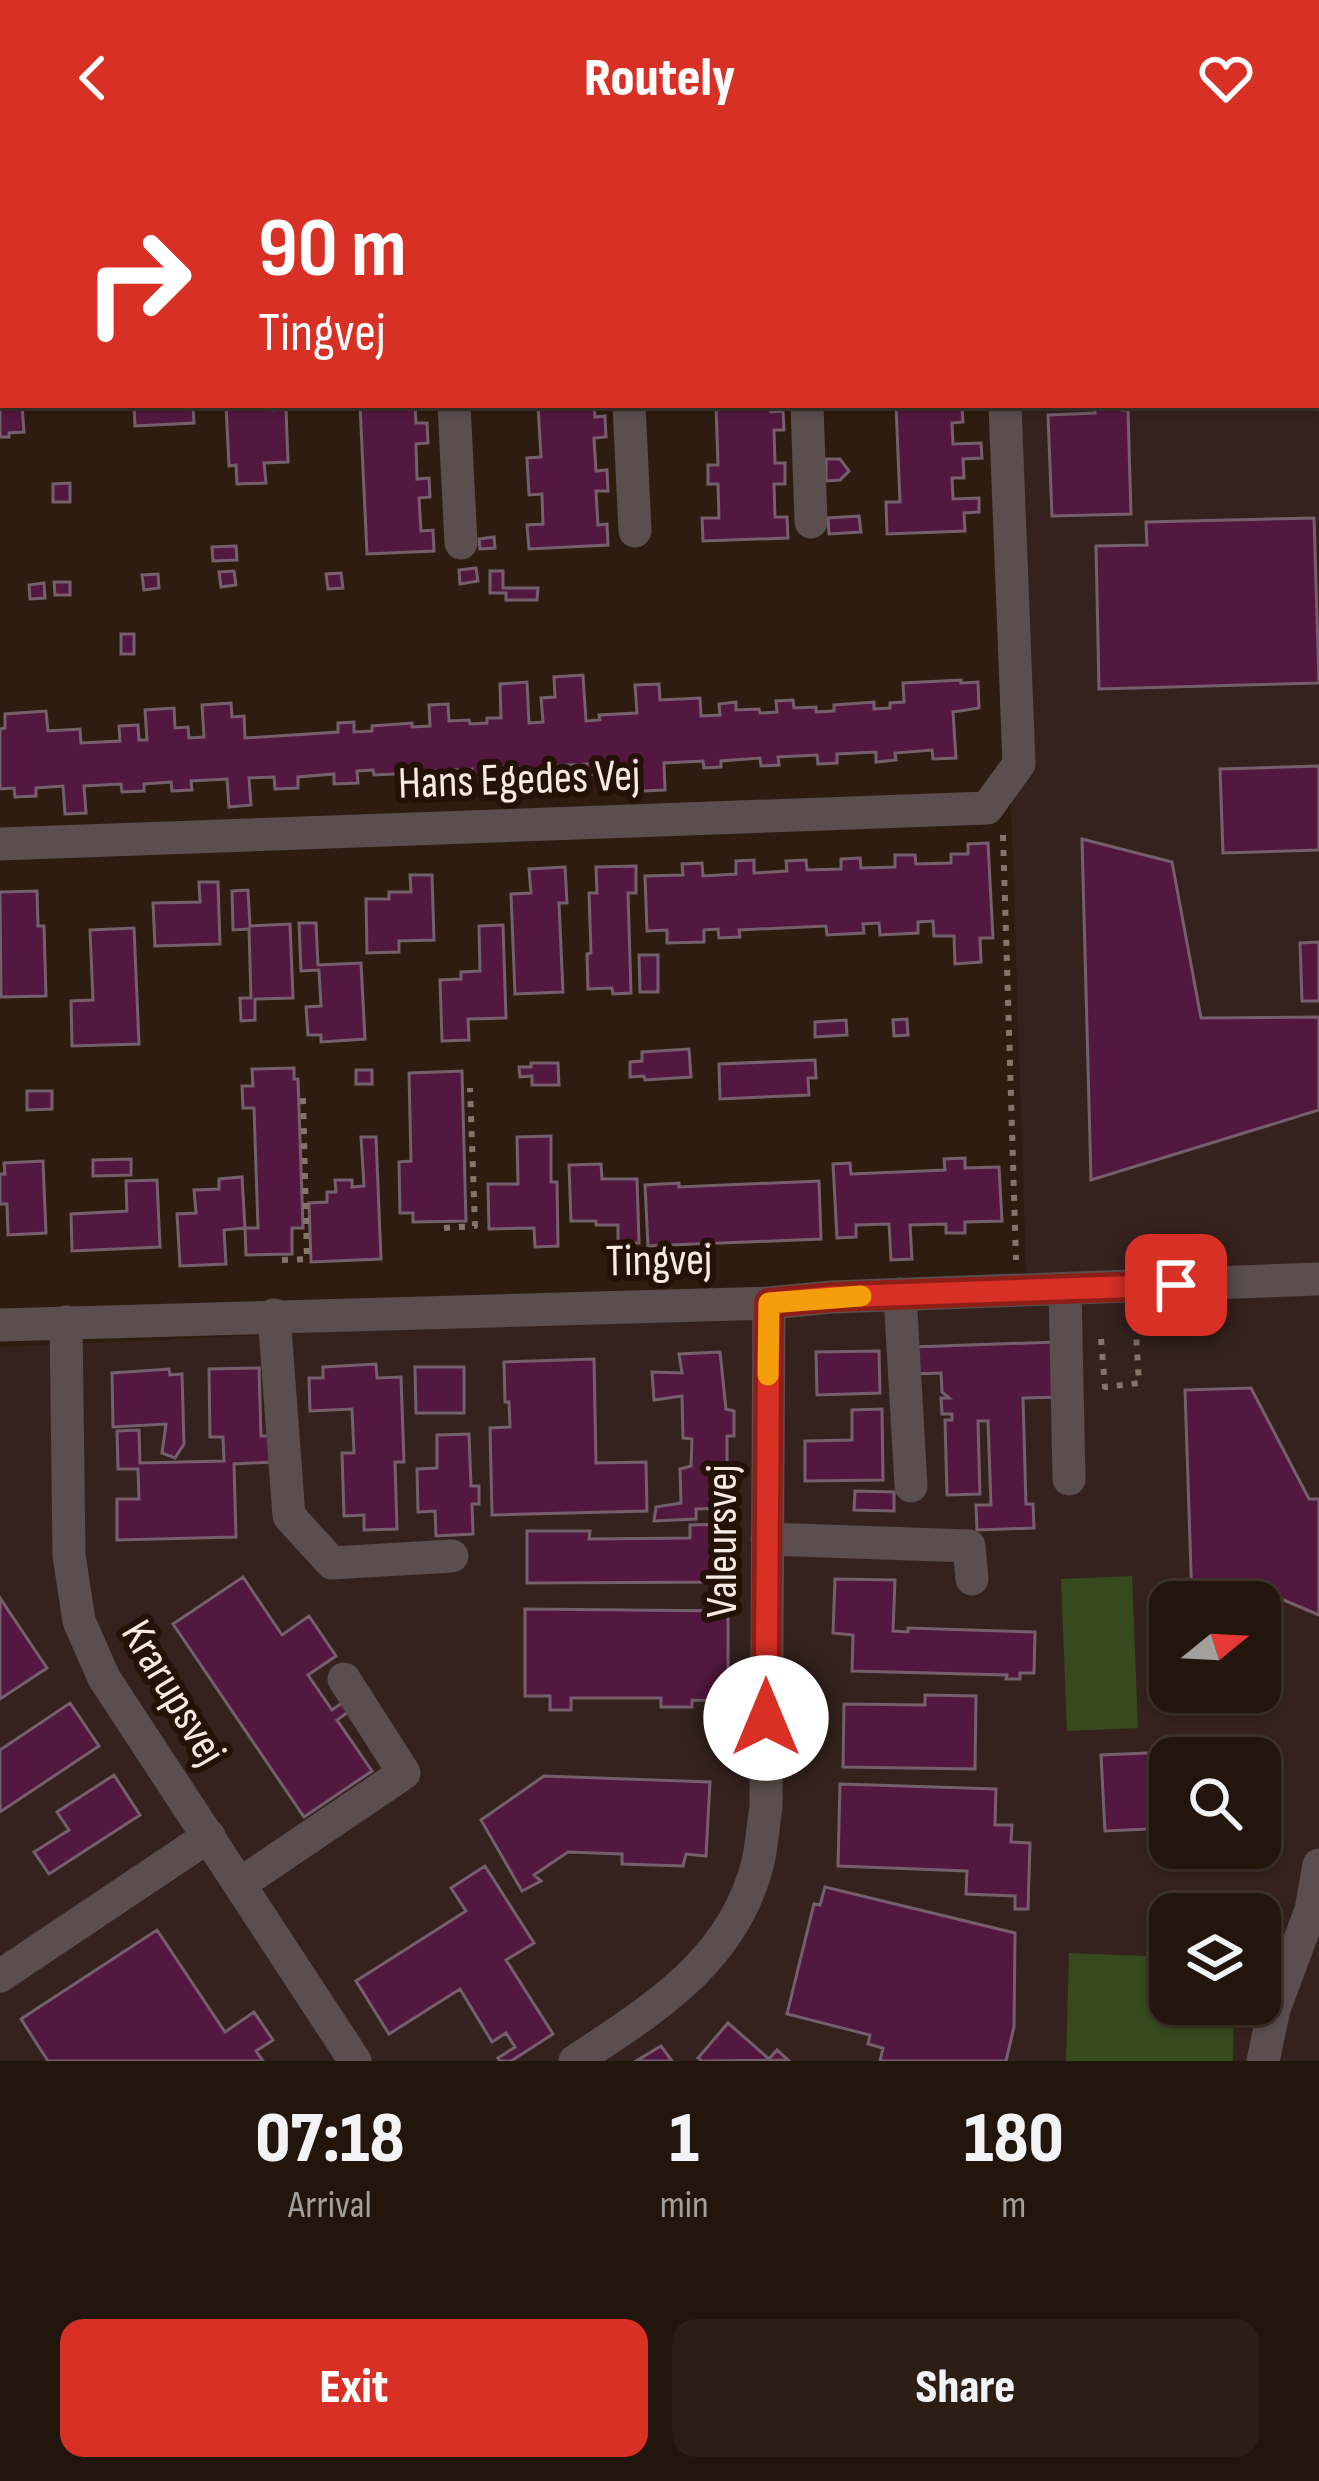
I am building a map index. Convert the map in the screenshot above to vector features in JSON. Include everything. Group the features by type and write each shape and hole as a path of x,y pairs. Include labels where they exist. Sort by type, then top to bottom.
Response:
{"street":[{"path":"454,408 461,543"},
{"path":"629,408 635,531"},
{"path":"807,408 811,522"},
{"path":"995,797 1019,764 1005,408"},
{"name":"Hans Egedes Vej","path":"0,844 987,808 995,797"},
{"name":"Tingvej","path":"0,1324 769,1303 1319,1279"},
{"path":"1069,1479 1081,1288"},
{"path":"900,1294 910,1486"},
{"name":"Valeursvej","path":"575,2061 661,2003 704,1965 736,1918 757,1864 766,1807 769,1303"},
{"path":"274,1315 289,1516 332,1563 452,1556"},
{"name":"Krarupsvej","path":"66,1322 69,1555 79,1622 104,1678 355,2061"},
{"path":"767,1540 969,1546 972,1580"},
{"path":"240,1884 404,1774 344,1679"},
{"path":"0,1976 209,1836"},
{"path":"1263,2061 1274,2009 1315,1906 1319,1865"}],"path":[{"path":"995,797 1003,827 1017,1290"},
{"path":"444,1228 475,1226 470,1088"},
{"path":"282,1260 308,1259 303,1097"},
{"path":"1081,1288 1105,1387 1139,1383 1133,1286"}],"shaded area":[{"path":"998,408 1319,408 1319,2061 0,2061 0,1347 1027,1300"}],"green space":[{"path":"1132,1576 1138,1728 1067,1731 1061,1579"},
{"path":"1069,1953 1149,1956 1149,2025 1234,2025 1233,2061 1066,2061"}],"building":[{"path":"0,408 22,408 24,432 0,437"},
{"path":"134,408 193,408 194,423 135,426"},
{"path":"226,408 286,409 288,462 264,463 266,483 237,484 236,465 229,466"},
{"path":"360,408 415,408 416,423 427,423 428,443 416,444 417,479 429,478 430,497 419,498 421,531 433,530 434,551 367,554"},
{"path":"538,408 594,408 595,417 605,416 606,437 594,438 596,471 607,470 608,491 596,491 598,525 607,524 608,545 529,549 527,525 543,524 542,494 529,495 527,458 541,457"},
{"path":"716,408 783,411 784,430 774,430 775,463 785,463 785,484 774,484 775,517 787,517 788,538 703,541 702,518 719,518 718,484 708,484 708,465 718,465"},
{"path":"896,408 962,408 963,422 952,423 953,444 981,443 982,458 963,459 964,478 952,478 953,499 979,498 979,512 964,513 965,531 887,534 886,502 900,502"},
{"path":"1094,408 1128,410 1131,514 1052,516 1048,415 1095,413"},
{"path":"826,459 840,459 849,471 840,480 826,481"},
{"path":"70,483 70,502 53,502 53,484"},
{"path":"859,516 861,532 829,534 828,518"},
{"path":"1314,518 1319,683 1099,689 1096,546 1147,545 1146,522"},
{"path":"494,537 495,548 480,549 479,539"},
{"path":"236,546 237,560 213,561 212,547"},
{"path":"476,568 478,581 460,584 459,570"},
{"path":"234,571 236,585 221,587 219,572"},
{"path":"490,571 503,571 503,588 538,588 537,600 506,600 506,593 490,593"},
{"path":"341,573 343,588 328,589 326,574"},
{"path":"158,574 159,588 144,590 142,575"},
{"path":"54,582 70,582 70,595 55,595"},
{"path":"44,583 45,598 30,599 29,585"},
{"path":"121,634 134,634 134,654 121,654"},
{"path":"583,675 586,721 600,720 599,715 637,713 635,685 659,684 660,700 700,698 701,716 720,715 719,704 736,702 736,710 759,709 760,713 777,712 776,701 793,700 794,708 816,707 816,712 834,711 834,705 874,702 874,709 890,708 890,703 904,702 903,683 961,680 978,682 979,708 953,712 956,758 933,759 932,750 895,753 896,760 876,762 876,752 837,754 837,763 818,764 817,755 778,757 779,765 761,766 760,758 721,761 721,767 704,768 703,761 664,763 665,790 643,791 641,763 605,765 606,774 588,775 587,764 549,766 549,774 529,775 528,767 490,769 490,778 472,779 472,769 433,771 433,781 416,782 415,773 357,771 358,783 334,784 334,774 298,777 298,788 275,789 274,777 249,778 251,805 229,807 227,779 191,781 192,790 172,791 171,782 144,784 144,791 122,792 121,784 84,786 86,813 65,814 63,786 36,788 36,796 15,797 14,788 0,789 0,729 5,728 5,714 46,711 48,731 80,729 81,743 120,741 119,726 138,725 139,740 147,740 145,710 174,708 175,728 188,727 189,738 204,737 202,705 231,703 232,717 244,716 245,738 338,732 338,723 354,722 354,732 372,731 372,726 430,726 429,705 448,704 449,721 487,723 487,718 501,718 500,684 527,682 529,723 543,722 541,698 555,697 554,677"},
{"path":"1319,766 1319,850 1223,853 1220,769"},
{"path":"1082,839 1172,862 1201,1018 1319,1017 1319,1110 1091,1180"},
{"path":"988,843 993,938 980,938 981,962 955,964 954,936 934,936 933,921 918,922 918,933 880,935 879,923 863,924 864,933 827,935 826,926 739,930 740,937 719,938 718,929 704,930 704,942 667,943 667,930 647,931 645,876 683,875 682,864 702,863 703,876 736,874 736,861 754,860 754,873 787,871 786,861 806,860 807,870 841,869 841,859 860,858 861,868 895,867 895,855 915,855 916,864 951,863 951,854 968,854 968,844"},
{"path":"636,866 636,893 628,893 631,993 588,989 589,893 597,893 596,867"},
{"path":"565,867 567,903 559,903 563,992 515,994 511,894 531,893 529,869"},
{"path":"410,875 432,875 434,940 399,941 399,952 367,953 366,899 411,892"},
{"path":"199,882 218,882 220,944 155,946 153,903 200,902"},
{"path":"248,890 250,926 290,924 293,998 255,999 255,1020 241,1021 240,998 251,998 249,929 233,930 232,891"},
{"path":"37,891 38,926 44,926 46,996 1,997 0,892"},
{"path":"299,923 316,923 318,965 361,963 365,1039 321,1042 321,1035 308,1035 306,1007 321,1006 319,970 301,971"},
{"path":"503,925 506,1018 468,1019 469,1040 442,1041 440,980 461,979 461,972 480,971 479,926"},
{"path":"134,928 139,1044 72,1046 71,1001 93,1000 90,930"},
{"path":"1319,942 1319,1001 1302,1001 1300,943"},
{"path":"639,955 658,955 658,992 640,992"},
{"path":"907,1019 908,1035 894,1036 893,1020"},
{"path":"846,1020 847,1035 815,1037 815,1022"},
{"path":"689,1049 691,1077 630,1077 630,1062 642,1061 642,1052"},
{"path":"815,1060 816,1078 808,1078 809,1095 720,1099 719,1064"},
{"path":"531,1063 558,1063 559,1085 532,1085 532,1076 520,1077 519,1067 531,1067"},
{"path":"294,1068 303,1228 292,1228 292,1254 246,1255 245,1228 258,1228 254,1108 243,1108 242,1086 253,1086 252,1069"},
{"path":"356,1070 372,1070 372,1084 356,1084"},
{"path":"462,1071 466,1221 413,1222 413,1213 400,1213 399,1162 411,1161 409,1073"},
{"path":"27,1091 52,1091 52,1109 27,1110"},
{"path":"551,1136 558,1246 535,1247 534,1228 489,1229 488,1184 518,1184 517,1137"},
{"path":"361,1137 376,1137 381,1259 311,1262 309,1203 327,1202 327,1192 336,1192 335,1180 364,1186"},
{"path":"965,1158 965,1168 999,1167 1002,1221 965,1222 965,1233 946,1233 946,1224 910,1225 912,1259 891,1260 889,1224 856,1225 856,1237 837,1238 833,1164 850,1163 851,1174 945,1170 944,1159"},
{"path":"131,1159 131,1175 93,1176 93,1160"},
{"path":"43,1161 46,1233 8,1235 7,1204 0,1204 4,1163"},
{"path":"601,1164 602,1179 637,1179 639,1243 618,1243 618,1225 571,1221 569,1165"},
{"path":"242,1177 245,1228 224,1230 226,1264 180,1266 177,1214 196,1213 194,1190 219,1189 219,1179"},
{"path":"157,1180 160,1247 72,1251 71,1214 127,1211 126,1181"},
{"path":"819,1181 821,1239 648,1246 645,1185"},
{"path":"1057,1342 1059,1397 1023,1398 1026,1504 1033,1504 1034,1528 977,1530 976,1505 991,1505 988,1421 978,1421 980,1494 947,1495 945,1420 952,1420 952,1414 942,1414 941,1398 949,1398 942,1392 941,1373 914,1374 913,1347"},
{"path":"879,1351 880,1393 817,1395 816,1352"},
{"path":"720,1352 726,1409 734,1411 734,1436 727,1436 727,1508 696,1509 696,1519 654,1521 656,1507 681,1503 680,1469 691,1466 692,1439 683,1438 682,1396 654,1400 652,1372 682,1373 679,1354"},
{"path":"594,1359 596,1463 646,1462 647,1511 492,1515 490,1428 510,1427 504,1362"},
{"path":"376,1364 377,1378 401,1377 404,1462 395,1462 397,1529 364,1530 364,1515 344,1516 342,1453 354,1453 352,1409 310,1411 309,1378 323,1378 323,1367"},
{"path":"415,1367 464,1367 464,1413 416,1413"},
{"path":"259,1368 261,1436 272,1436 273,1462 234,1464 236,1537 117,1540 117,1499 139,1499 138,1469 118,1469 117,1431 139,1430 140,1463 224,1461 223,1437 210,1437 209,1369"},
{"path":"169,1369 170,1375 182,1374 184,1444 175,1458 162,1453 166,1424 113,1427 112,1373"},
{"path":"1251,1388 1309,1499 1319,1499 1319,1615 1281,1599 1281,1581 1191,1581 1185,1390"},
{"path":"882,1409 883,1480 805,1481 805,1441 852,1440 852,1410"},
{"path":"469,1434 471,1486 479,1486 479,1504 472,1504 473,1534 436,1536 435,1511 418,1512 417,1469 437,1468 437,1435"},
{"path":"855,1491 894,1492 894,1511 854,1510"},
{"path":"725,1524 726,1582 527,1583 527,1531 590,1531 589,1539 690,1538 690,1525"},
{"path":"243,1577 282,1635 309,1616 336,1656 308,1675 332,1710 349,1698 355,1707 337,1720 372,1771 304,1817 173,1624"},
{"path":"835,1579 895,1580 893,1631 1035,1632 1034,1673 1006,1679 1007,1675 852,1671 853,1635 833,1633"},
{"path":"0,1598 47,1668 0,1699"},
{"path":"525,1609 728,1611 728,1701 692,1700 692,1707 661,1707 661,1698 571,1698 571,1710 550,1710 550,1696 525,1696"},
{"path":"925,1695 976,1696 975,1769 843,1767 844,1704 925,1705"},
{"path":"70,1703 99,1746 0,1812 0,1750"},
{"path":"1149,1753 1149,1829 1105,1831 1101,1755"},
{"path":"114,1775 140,1815 49,1874 34,1852 69,1830 57,1812"},
{"path":"544,1776 710,1782 706,1856 686,1854 683,1866 622,1864 622,1854 568,1852 534,1875 541,1881 522,1891 481,1820"},
{"path":"840,1784 996,1789 995,1825 1012,1825 1011,1842 1030,1843 1028,1909 1015,1909 1015,1896 966,1894 967,1871 838,1866"},
{"path":"485,1866 534,1943 506,1960 553,2034 511,2061 498,2058 515,2047 506,2033 492,2042 460,1989 389,2034 356,1981 466,1911 451,1888"},
{"path":"825,1887 1015,1933 1014,2027 1006,2061 880,2061 883,2048 868,2044 870,2035 787,2014 814,1904 820,1905"},
{"path":"157,1930 225,2032 254,2012 273,2040 256,2051 263,2061 48,2061 21,2019"},
{"path":"728,2023 769,2059 777,2050 788,2060 698,2058"},
{"path":"661,2046 672,2061 636,2061"}],"slow traffic":[{"path":"768,1375 769,1303 861,1296"}],"route":[{"path":"766,1718 769,1303 1176,1285"}]}
